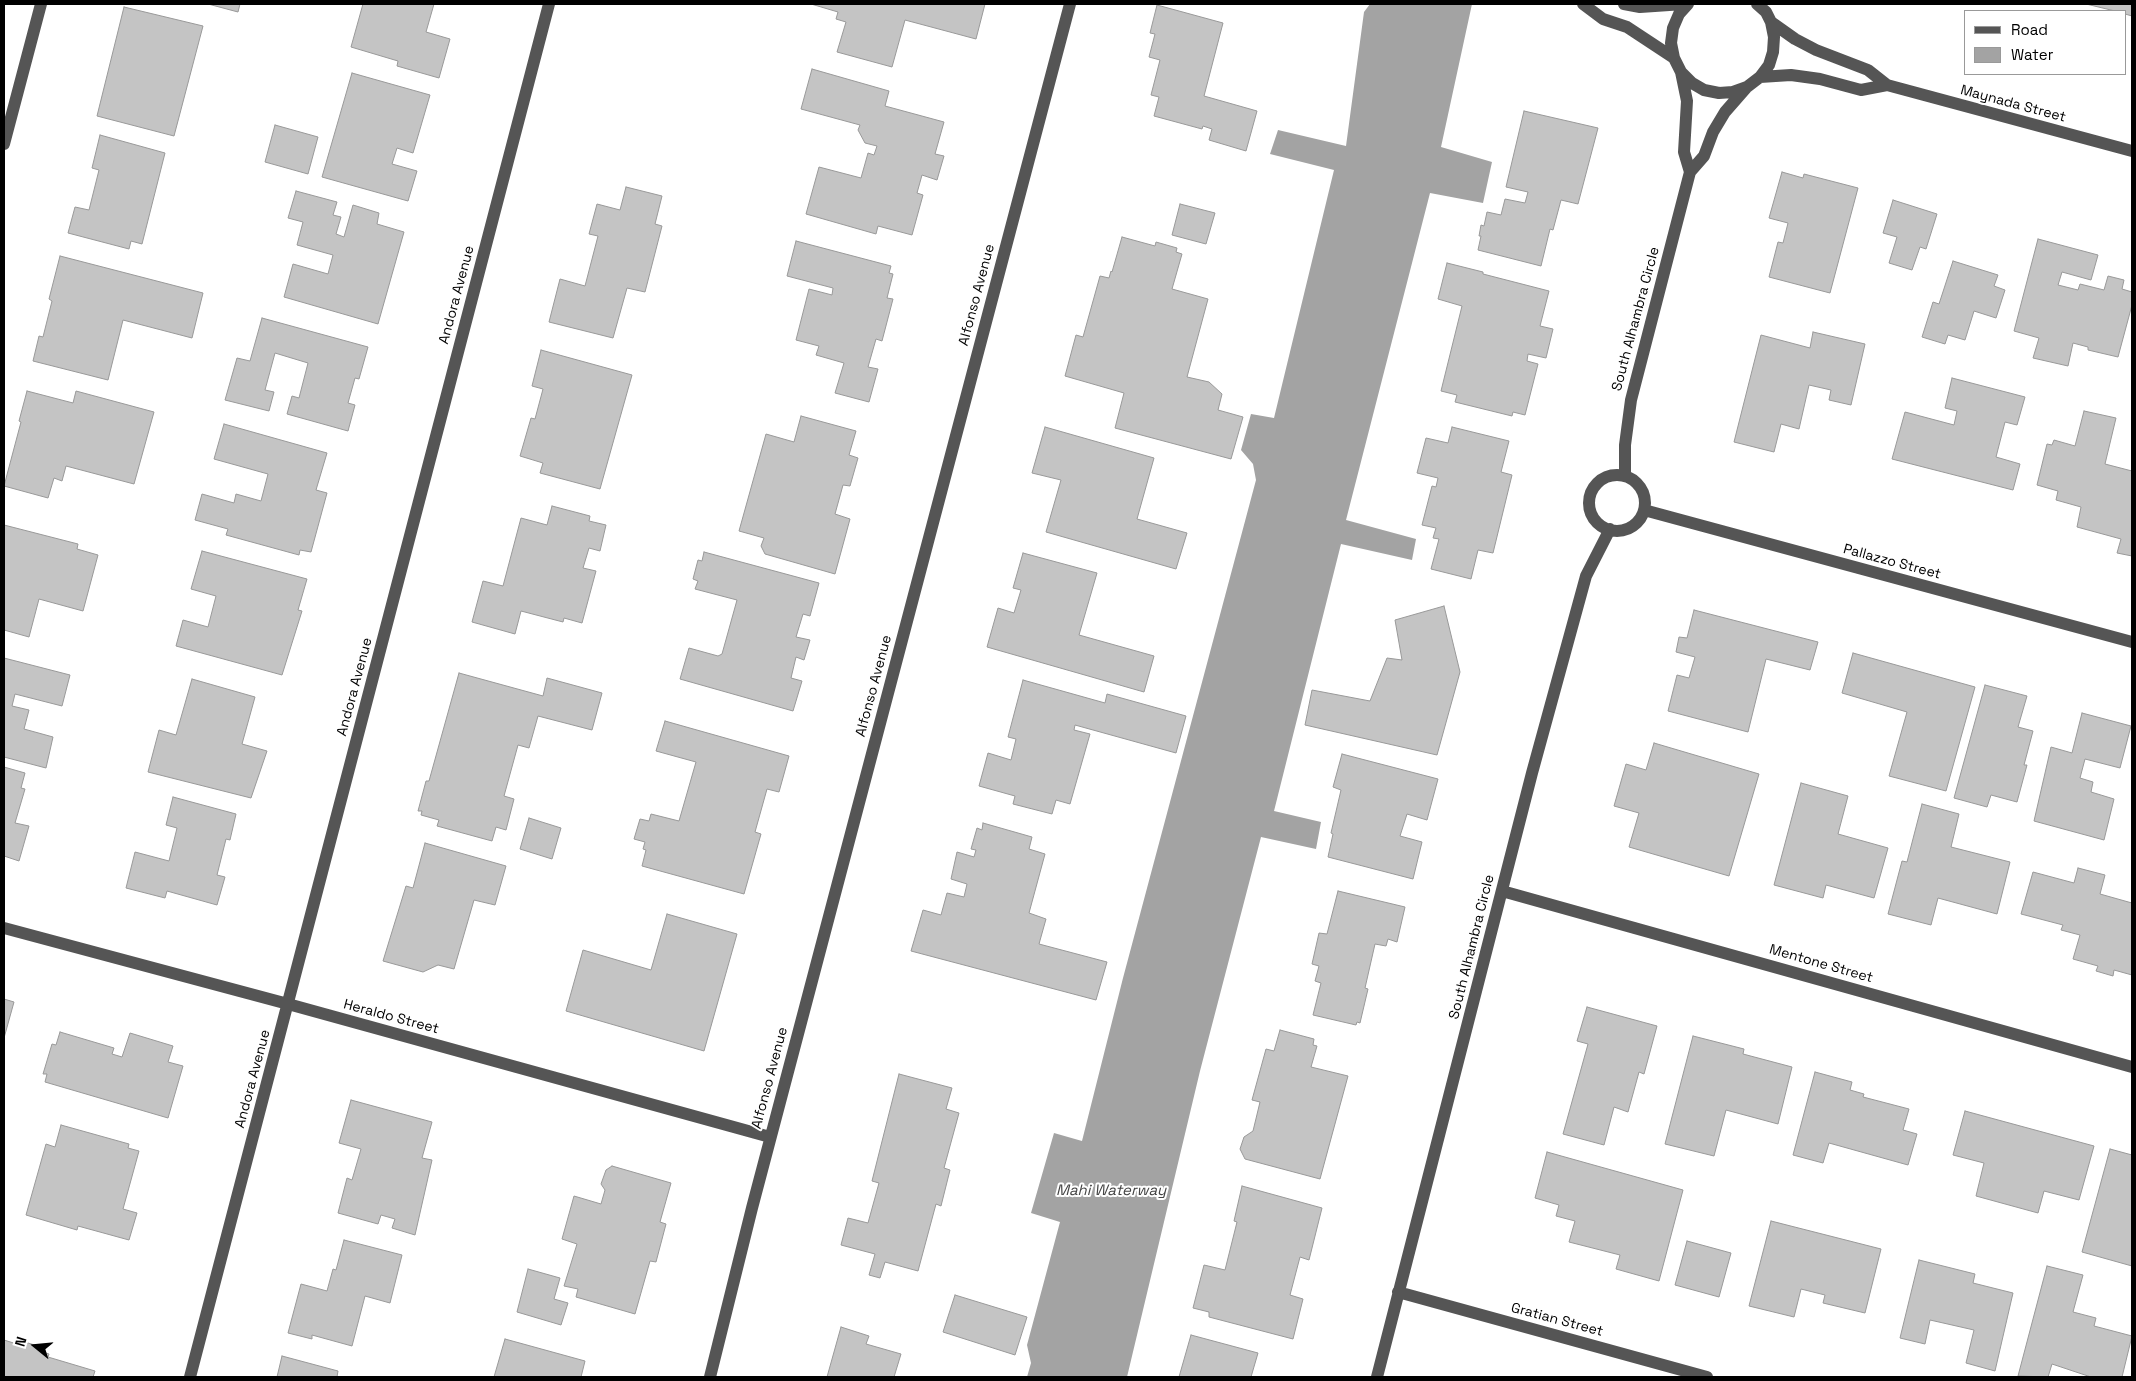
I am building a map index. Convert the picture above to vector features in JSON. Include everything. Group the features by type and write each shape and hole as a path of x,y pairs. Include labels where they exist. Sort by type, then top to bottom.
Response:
{"street":[{"path":"4,144 41,4"},
{"name":"Andora Avenue","path":"190,1377 548,4"},
{"name":"Alfonso Avenue","path":"710,1377 770,1137 1070,4"},
{"path":"1585,4 1603,18 1627,27 1674,58"},
{"path":"1624,4 1640,7 1684,4"},
{"path":"1688,4 1679,14 1673,28 1671,43 1674,58 1681,72 1692,83 1712,92 1733,92 1747,87 1760,77 1768,65 1773,52 1774,37 1764,10"},
{"name":"Maynada Street","path":"1764,10 1795,39 1816,50 1868,70 1887,85 2132,151"},
{"name":"South Alhambra Circle","path":"1681,72 1687,101 1684,152 1690,172"},
{"name":"Maynada Street","path":"1760,77 1791,75 1861,90 1887,85"},
{"name":"South Alhambra Circle","path":"1625,476 1625,445 1631,400 1690,172 1704,156 1713,132 1725,112 1747,87"},
{"path":"1616,475 1631,478 1641,489 1645,503 1644,510 1635,524 1618,530 1602,526 1595,520 1589,504 1591,495 1600,481 1616,475"},
{"name":"Pallazzo Street","path":"1644,510 2132,642"},
{"name":"South Alhambra Circle","path":"1377,1377 1532,773 1586,576 1610,529"},
{"name":"Mentone Street","path":"1502,892 2132,1067"},
{"name":"Heraldo Street","path":"4,928 770,1137"},
{"name":"Gratian Street","path":"1398,1292 1707,1377"}],"water":[{"name":"Mahi Waterway","path":"1370,4 1472,4 1441,147 1492,162 1483,203 1430,193 1346,520 1416,539 1412,560 1341,544 1274,811 1321,822 1316,849 1261,837 1200,1071 1127,1377 1027,1377 1031,1363 1027,1345 1060,1222 1031,1213 1054,1133 1082,1141 1123,978 1256,480 1253,464 1241,450 1251,414 1274,418 1334,170 1270,154 1278,130 1346,146 1364,12"}],"building":[{"path":"208,4 240,4 238,12"},
{"path":"363,4 434,4 426,32 450,39 439,78 397,66 398,61 351,47"},
{"path":"811,4 985,4 976,39 905,20 892,67 837,52 846,22 836,19 838,12"},
{"path":"2086,4 2132,4 2132,16 2126,14 2126,10 2111,10"},
{"path":"1157,5 1223,23 1204,96 1257,111 1246,151 1209,140 1212,129 1203,126 1202,129 1154,116 1159,97 1151,95 1160,60 1149,57 1155,34 1150,33"},
{"path":"124,7 203,26 174,136 97,116"},
{"path":"812,69 889,91 885,106 944,122 935,154 944,156 937,180 922,175 917,193 923,195 912,235 878,226 876,234 806,214 819,167 861,178 868,153 874,155 877,146 865,143 858,130 860,125 801,109"},
{"path":"352,73 430,95 413,153 397,148 392,164 417,171 408,201 322,177"},
{"path":"1524,111 1598,128 1578,204 1561,200 1553,230 1550,229 1541,266 1478,250 1481,225 1484,226 1487,212 1501,215 1505,199 1525,203 1528,192 1506,187"},
{"path":"275,125 318,137 308,174 265,162"},
{"path":"100,135 165,153 142,244 131,241 129,249 68,233 75,207 89,210 99,170 92,168"},
{"path":"1782,172 1803,178 1804,174 1858,188 1830,293 1769,277 1778,242 1783,243 1788,223 1769,218"},
{"path":"626,187 662,196 655,224 662,226 645,292 627,288 613,338 549,322 560,279 585,286 598,236 589,234 597,204 620,210"},
{"path":"296,191 337,202 333,215 341,217 336,234 344,237 353,205 379,213 377,224 404,232 378,324 284,297 293,264 328,274 333,255 297,245 303,222 288,218"},
{"path":"1893,200 1937,214 1926,249 1920,247 1912,270 1889,263 1897,237 1883,233"},
{"path":"1180,204 1215,213 1206,244 1172,235"},
{"path":"1122,237 1155,246 1156,242 1177,248 1176,252 1182,254 1172,289 1208,299 1187,377 1209,382 1222,394 1218,410 1243,417 1231,459 1115,428 1124,393 1065,376 1076,335 1083,337 1100,276 1109,278"},
{"path":"2038,239 2098,255 2091,280 2062,272 2058,285 2078,290 2080,284 2104,290 2108,276 2124,280 2122,289 2132,292 2132,305 2118,357 2088,350 2088,347 2073,343 2068,366 2033,358 2039,338 2014,331"},
{"path":"796,241 891,266 889,273 893,274 887,298 893,299 882,341 876,339 868,367 878,369 869,402 835,393 844,363 816,355 819,346 796,340 809,289 832,295 833,288 787,276"},
{"path":"60,256 203,293 192,338 123,320 108,380 33,361 39,336 43,337 52,301 49,299"},
{"path":"1953,261 1998,275 1994,286 2005,290 1996,318 1974,311 1965,340 1948,335 1945,344 1922,337 1933,302 1939,304"},
{"path":"1447,263 1549,291 1540,326 1553,329 1546,358 1528,354 1527,361 1538,364 1525,415 1513,412 1512,416 1455,402 1457,395 1441,391 1462,306 1438,299"},
{"path":"262,318 368,347 359,379 355,378 348,403 355,405 348,431 287,414 292,396 299,398 308,363 275,353 265,390 274,392 269,411 225,400 237,358 250,361"},
{"path":"1813,332 1865,344 1851,405 1829,400 1831,390 1809,385 1799,429 1781,424 1774,452 1734,442 1761,335 1810,348"},
{"path":"541,350 632,375 600,489 540,473 543,463 520,456 531,418 535,419 543,389 532,386"},
{"path":"1952,378 2025,397 2017,425 2005,422 1996,457 2020,464 2013,490 1892,459 1905,412 1954,425 1957,411 1945,408"},
{"path":"27,391 73,403 76,391 154,412 134,484 66,466 62,481 54,478 48,498 4,486"},
{"path":"2084,411 2116,418 2105,464 2132,471 2132,556 2117,553 2121,539 2077,527 2081,507 2056,500 2058,491 2037,485 2047,444 2052,445 2054,440 2075,446"},
{"path":"801,416 856,431 849,455 858,458 850,486 843,485 835,514 850,519 835,574 765,554 761,546 764,538 739,531 766,434 794,442"},
{"path":"224,424 327,453 316,490 327,493 311,552 300,550 299,555 226,535 228,529 195,520 202,494 234,503 236,494 261,501 268,474 214,459"},
{"path":"1045,427 1154,458 1137,519 1187,533 1176,569 1046,532 1061,480 1032,473"},
{"path":"1452,427 1509,441 1501,472 1512,475 1493,553 1478,550 1471,579 1431,569 1439,539 1433,538 1436,528 1422,525 1432,486 1436,487 1438,478 1417,473 1426,438 1448,443"},
{"path":"552,506 590,516 589,521 606,525 600,551 589,548 583,568 596,571 582,623 564,618 563,622 521,611 515,634 472,622 483,581 503,586 521,518 547,525"},
{"path":"4,525 78,544 77,549 98,555 83,611 39,599 29,637 4,630"},
{"path":"202,551 307,579 298,610 302,611 282,675 176,646 183,620 208,627 216,596 191,589"},
{"path":"704,552 819,583 810,616 803,614 796,637 810,640 804,660 796,657 791,678 802,681 793,711 680,679 689,648 718,656 722,654 737,600 695,589 698,581 693,579 698,560 702,561"},
{"path":"1023,553 1097,573 1079,635 1154,656 1144,692 987,647 998,608 1014,613 1021,590 1013,588"},
{"path":"1444,606 1460,672 1437,755 1305,725 1312,690 1370,701 1387,658 1402,660 1395,620"},
{"path":"1694,610 1818,642 1810,670 1766,659 1748,732 1668,711 1677,675 1689,678 1695,657 1676,652 1679,637 1687,638"},
{"path":"1853,653 1975,687 1946,791 1889,776 1907,712 1842,693"},
{"path":"4,658 70,675 62,706 15,694 12,706 29,710 24,729 53,737 46,768 4,757"},
{"path":"459,673 543,696 547,678 602,693 592,730 538,716 529,748 518,745 504,796 514,799 506,830 496,827 492,841 437,826 439,820 421,815 422,811 418,811 426,781 429,781"},
{"path":"192,679 255,697 242,744 267,751 251,798 148,772 159,730 176,735"},
{"path":"1023,680 1105,703 1107,694 1186,716 1176,753 1075,725 1074,730 1090,734 1070,804 1056,800 1052,814 1013,804 1015,796 979,786 988,753 1011,760 1016,739 1008,737"},
{"path":"1985,685 2027,696 2018,727 2033,731 2024,765 2027,765 2017,802 1991,795 1987,807 1954,798"},
{"path":"2082,713 2131,726 2120,768 2085,759 2080,778 2093,782 2091,792 2114,799 2104,840 2034,821 2051,747 2072,753"},
{"path":"665,721 789,756 779,792 767,789 755,832 761,834 744,894 642,866 646,850 643,849 645,842 634,839 640,819 649,821 651,814 679,821 696,762 656,751"},
{"path":"1654,743 1759,774 1729,876 1629,847 1639,813 1614,806 1626,764 1646,770"},
{"path":"1342,754 1438,779 1427,820 1407,814 1400,836 1422,842 1413,879 1328,857 1333,834 1331,833 1341,790 1333,787"},
{"path":"4,767 25,773 21,788 25,789 15,823 29,826 19,861 4,856"},
{"path":"1801,783 1848,796 1838,834 1888,848 1874,898 1826,885 1823,898 1774,885"},
{"path":"173,797 236,814 230,840 226,839 217,875 225,877 217,905 167,891 165,898 126,888 135,852 169,861 177,828 166,825"},
{"path":"1922,804 1959,814 1951,847 2010,862 1997,914 1938,898 1931,925 1888,914 1902,861 1907,862"},
{"path":"529,818 561,828 552,859 520,849"},
{"path":"983,823 1032,837 1029,849 1045,854 1029,913 1046,919 1039,944 1107,962 1096,1000 911,951 923,910 941,915 947,893 964,897 967,884 951,879 957,852 974,857 976,850 971,849 977,828 982,830"},
{"path":"425,843 506,866 495,905 474,900 454,969 438,965 423,972 383,961 406,886 413,888"},
{"path":"2078,868 2105,875 2100,894 2132,903 2132,975 2114,970 2113,976 2096,971 2098,966 2073,959 2080,935 2061,930 2063,925 2021,914 2033,872 2074,883"},
{"path":"1338,891 1405,907 1397,942 1388,939 1386,946 1375,944 1365,988 1368,989 1360,1023 1357,1022 1356,1025 1313,1015 1321,983 1315,981 1319,966 1312,964 1319,933 1327,934"},
{"path":"667,914 737,934 704,1051 566,1011 583,950 651,970"},
{"path":"4,999 14,1002 4,1038"},
{"path":"1587,1007 1657,1026 1644,1074 1639,1072 1628,1112 1614,1107 1604,1145 1563,1134 1588,1044 1577,1041"},
{"path":"1280,1030 1314,1039 1313,1045 1317,1046 1311,1067 1348,1076 1320,1179 1245,1159 1240,1149 1244,1137 1253,1131 1260,1102 1252,1100 1266,1049 1274,1051"},
{"path":"60,1032 114,1048 112,1054 122,1057 130,1033 173,1046 168,1062 183,1066 168,1118 45,1082 47,1074 43,1074 52,1044 56,1045"},
{"path":"1693,1036 1744,1049 1743,1054 1792,1067 1778,1124 1726,1110 1714,1156 1665,1144"},
{"path":"1815,1072 1852,1082 1850,1090 1864,1094 1863,1097 1909,1109 1903,1130 1917,1134 1908,1165 1829,1143 1823,1163 1793,1155"},
{"path":"899,1074 952,1088 946,1109 959,1113 944,1168 950,1170 941,1206 936,1204 918,1271 885,1262 880,1278 869,1275 875,1254 841,1245 848,1218 868,1223 879,1183 872,1181"},
{"path":"351,1100 432,1122 422,1158 432,1160 415,1235 392,1228 395,1219 381,1215 378,1224 338,1213 347,1178 352,1180 361,1149 339,1143"},
{"path":"1965,1111 2094,1146 2079,1200 2044,1191 2038,1213 1976,1196 1984,1163 1953,1155"},
{"path":"61,1125 129,1144 128,1148 139,1151 123,1209 137,1213 129,1240 78,1226 77,1230 26,1215 46,1144 55,1147"},
{"path":"2110,1149 2132,1155 2132,1266 2082,1252"},
{"path":"1547,1152 1683,1190 1659,1281 1616,1269 1620,1255 1569,1242 1575,1221 1556,1216 1559,1205 1535,1198"},
{"path":"612,1166 671,1183 660,1222 666,1224 656,1262 650,1261 635,1314 576,1297 578,1289 564,1286 577,1244 562,1239 574,1196 601,1204 605,1190 601,1184 606,1170"},
{"path":"1242,1186 1322,1208 1309,1260 1300,1257 1290,1295 1303,1299 1293,1339 1209,1317 1209,1312 1193,1308 1204,1265 1225,1270 1237,1222 1234,1221"},
{"path":"1771,1221 1881,1249 1865,1313 1823,1303 1825,1295 1801,1289 1794,1317 1749,1306"},
{"path":"344,1240 402,1255 390,1303 365,1296 352,1346 312,1335 312,1339 288,1333 301,1284 327,1291 333,1269 336,1270"},
{"path":"1687,1241 1731,1253 1719,1297 1675,1285"},
{"path":"1919,1260 1975,1274 1973,1283 2013,1293 1995,1371 1966,1363 1974,1330 1930,1320 1925,1344 1900,1338"},
{"path":"2047,1266 2083,1275 2073,1312 2096,1318 2094,1326 2132,1336 2122,1377 2091,1377 2052,1364 2048,1377 2018,1376"},
{"path":"528,1269 560,1278 554,1299 568,1303 561,1325 517,1312"},
{"path":"955,1295 1027,1317 1015,1355 943,1332"},
{"path":"841,1327 869,1336 866,1344 901,1354 894,1377 827,1377"},
{"path":"1191,1335 1258,1353 1251,1377 1179,1377"},
{"path":"505,1339 585,1361 581,1377 494,1377"},
{"path":"4,1340 23,1346 28,1343 38,1346 40,1351 49,1354 48,1357 95,1371 93,1377 4,1377"},
{"path":"282,1356 338,1371 337,1377 277,1377"}]}
